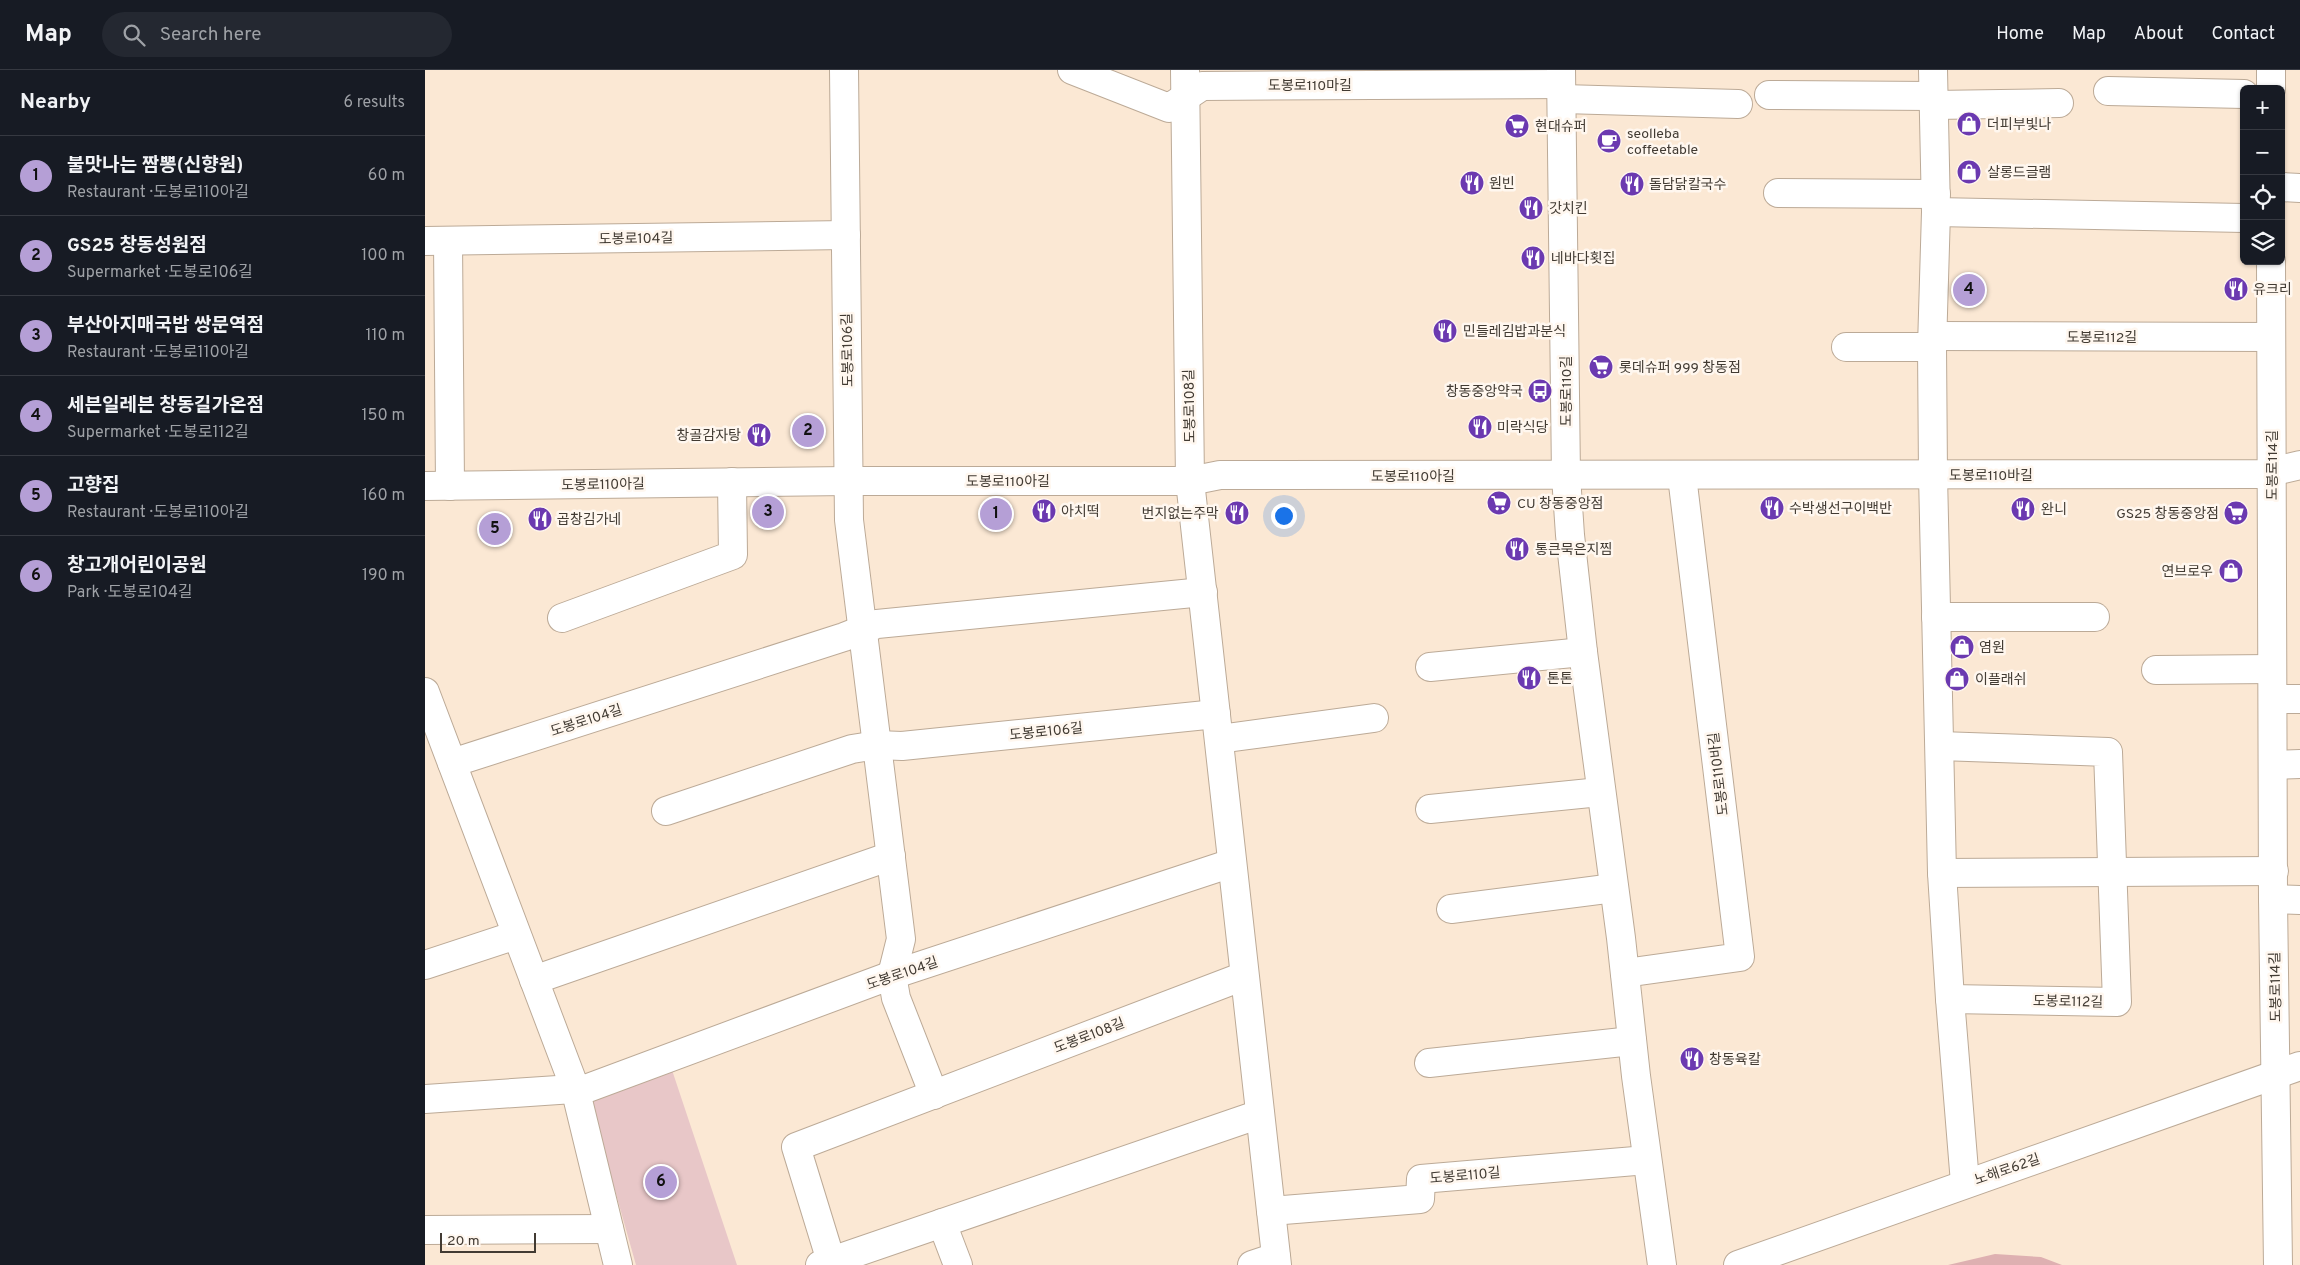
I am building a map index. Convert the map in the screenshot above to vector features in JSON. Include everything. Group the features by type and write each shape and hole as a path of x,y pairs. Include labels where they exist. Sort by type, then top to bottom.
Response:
{"street":[{"name":"도봉로106길","path":"844,70 849,520 901,938 892,975"},
{"name":"도봉로110마길","path":"1073,70 1169,108 1202,86 1562,84 1738,104"},
{"name":"도봉로108길","path":"1185,70 1190,481 1271,1211 1268,1262"},
{"path":"2271,70 2271,85"},
{"name":"도봉로110길","path":"1562,84 1566,476 1570,535 1600,792 1662,1265"},
{"path":"1769,95 1934,90 2059,103"},
{"path":"1934,90 1936,203 1932,341 1933,475 1939,746 1943,873 1950,999 1965,1183"},
{"path":"2108,91 2240,94"},
{"path":"2285,187 2300,188"},
{"path":"1778,194 2240,218"},
{"name":"도봉로104길","path":"437,241 846,235"},
{"name":"도봉로110아길","path":"437,241 437,486 849,481 1190,481 1220,476 1566,476"},
{"name":"도봉로114길","path":"2271,265 2273,899 2288,1070"},
{"name":"도봉로112길","path":"1846,348 1932,341 2271,337"},
{"name":"도봉로110바길","path":"1566,476 2261,474 2300,465"},
{"name":"도봉로110바길","path":"1625,973 1740,957 1682,476"},
{"path":"562,618 733,555 732,482"},
{"path":"862,629 877,624 1203,592"},
{"path":"1936,617 2095,617"},
{"name":"도봉로104길","path":"452,763 845,637 862,629"},
{"path":"1430,667 1583,652"},
{"path":"2156,670 2273,669"},
{"path":"425,692 431,728 452,763 575,1088 618,1265"},
{"path":"2273,699 2300,698"},
{"path":"1217,727 1373,718"},
{"name":"도봉로106길","path":"877,745 902,746 1217,727"},
{"path":"666,811 853,748 877,745"},
{"name":"도봉로112길","path":"1939,746 2108,752 2117,1002 1950,999"},
{"path":"2273,764 2300,764"},
{"path":"1430,809 1600,792"},
{"path":"534,980 891,856"},
{"name":"도봉로104길","path":"425,1100 588,1088 892,975 1232,863"},
{"path":"1943,873 2274,871"},
{"path":"1451,909 1614,888"},
{"path":"2273,899 2300,900"},
{"path":"425,965 516,935"},
{"path":"892,975 896,998 934,1095"},
{"name":"도봉로108길","path":"825,1263 795,1147 1244,976"},
{"path":"1429,1064 1632,1041"},
{"path":"2278,1265 2288,1070"},
{"name":"노해로62길","path":"1738,1265 2288,1070"},
{"path":"825,1263 1260,1114"},
{"name":"도봉로110길","path":"1271,1211 1420,1199 1421,1179 1647,1160"},
{"path":"942,1223 958,1265"},
{"path":"425,1230 609,1229"}],"shaded area":[{"path":"671,1067 737,1265 636,1265 589,1098 637,1085"},
{"path":"1995,1254 2041,1257 2062,1265 1948,1265"}],"place":[{"name":"더피부빛나","path":"1969,124"},
{"name":"현대슈퍼","path":"1517,126"},
{"name":"seolleba coffeetable","path":"1609,141"},
{"name":"살롱드글램","path":"1969,172"},
{"name":"원빈","path":"1472,183"},
{"name":"돌담닭칼국수","path":"1632,184"},
{"name":"갓치킨","path":"1531,208"},
{"name":"네바다횟집","path":"1533,258"},
{"name":"유크리","path":"2236,289"},
{"name":"세븐일레븐 창동길가온점","path":"1969,290"},
{"name":"민들레김밥과분식","path":"1445,331"},
{"name":"롯데슈퍼 999 창동점","path":"1601,367"},
{"name":"창동중앙약국","path":"1540,391"},
{"name":"미락식당","path":"1480,427"},
{"name":"GS25 창동성원점","path":"808,431"},
{"name":"창골감자탕","path":"759,435"},
{"name":"CU 창동중앙점","path":"1499,503"},
{"name":"수박생선구이백반","path":"1772,508"},
{"name":"완니","path":"2023,509"},
{"name":"아치떡","path":"1044,511"},
{"name":"부산아지매국밥 쌍문역점","path":"768,512"},
{"name":"번지없는주막","path":"1237,513"},
{"name":"GS25 창동중앙점","path":"2236,513"},
{"name":"불맛나는 짬뽕(신향원)","path":"996,514"},
{"name":"곱창김가네","path":"540,519"},
{"name":"고향집","path":"495,529"},
{"name":"통큰묵은지찜","path":"1517,549"},
{"name":"연브로우","path":"2231,571"},
{"name":"염원","path":"1962,647"},
{"name":"톤톤","path":"1529,678"},
{"name":"이플래쉬","path":"1957,679"},
{"name":"창동육칼","path":"1692,1059"},
{"name":"창고개어린이공원","path":"661,1182"}]}
